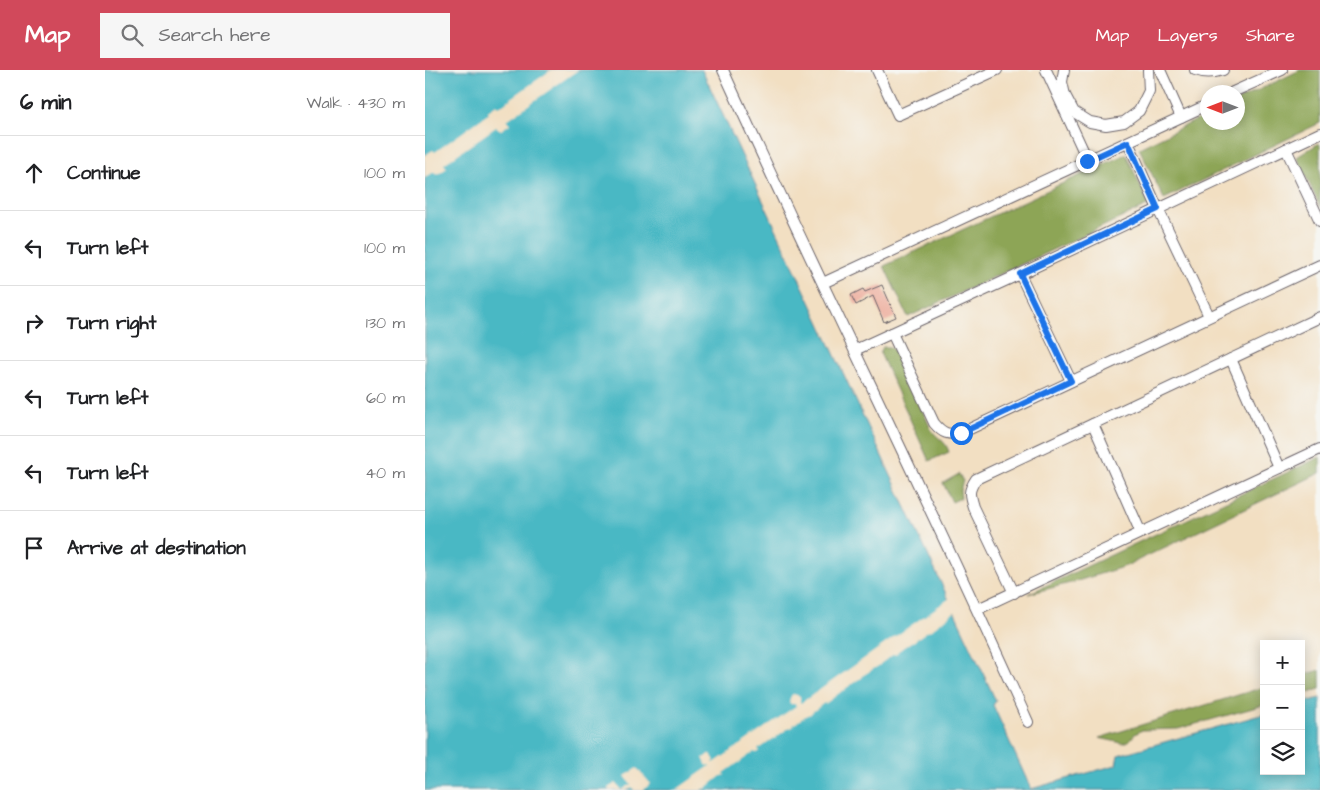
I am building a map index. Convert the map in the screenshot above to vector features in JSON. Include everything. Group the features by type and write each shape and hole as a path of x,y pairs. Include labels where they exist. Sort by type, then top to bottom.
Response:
{"lane":[{"path":"723,70 767,167 978,609 1028,722"},
{"path":"877,70 898,115 997,70"},
{"path":"1046,70 1087,161"},
{"path":"1064,70 1062,82 1065,95 1074,112 1089,122 1106,126 1125,122 1139,111 1149,91 1148,70"},
{"path":"1160,70 1181,117"},
{"path":"1195,70 1199,72 1223,70"},
{"path":"1245,87 1282,70"},
{"path":"823,283 1200,108"},
{"path":"855,350 1320,133"},
{"path":"1128,142 1209,316"},
{"path":"1286,149 1320,222"},
{"path":"892,333 934,424 945,433 961,433 1320,265"},
{"path":"1020,274 1071,381"},
{"path":"1014,592 973,507 970,488 976,479 1320,317"},
{"path":"1231,359 1279,468"},
{"path":"1093,424 1141,533"},
{"path":"978,609 1320,449"}],"green space":[{"path":"1300,70 1320,70 1320,123 1164,199 1139,148 1200,118 1200,130 1245,130 1245,97"},
{"path":"1319,143 1320,146 1320,207 1297,157"},
{"path":"1126,154 1149,205 908,317 884,266"},
{"path":"883,347 890,347 896,352 931,429 945,444 949,452 929,461 880,353"},
{"path":"1320,457 1320,473 1126,566 1028,594"},
{"path":"959,474 963,481 960,490 961,498 952,502 943,483"},
{"path":"1320,670 1320,689 1305,693 1305,675"},
{"path":"1260,688 1260,706 1178,729 1142,730 1129,741 1122,743 1099,738"}],"water":[{"path":"425,70 702,70 996,701 993,705 1031,789 1116,765 1118,755 1260,715 1260,775 1305,775 1305,702 1320,698 1320,790 425,790"}],"pier":[{"path":"551,70 578,70 507,120 510,124 501,130 496,127 444,164 447,168 437,175 434,172 425,178 425,155 433,150 435,152 488,114 488,111 496,105 499,107"},
{"path":"950,598 956,611 934,629 929,630 862,676 846,690 758,749 759,751 754,752 738,763 705,789 676,790 710,766 707,766 703,758 711,754 715,761 714,763 796,706 789,702 793,694 800,696 801,703"},
{"path":"637,768 650,783 643,790 634,790 632,787 622,790 631,784 625,776"},
{"path":"616,783 622,790 609,790 608,788"}],"building":[{"path":"882,285 896,317 884,322 873,296 856,305 851,295 863,289 865,292"}],"route":[{"path":"961,433 1071,381 1020,274 1158,209 1128,142 1087,161"}]}
